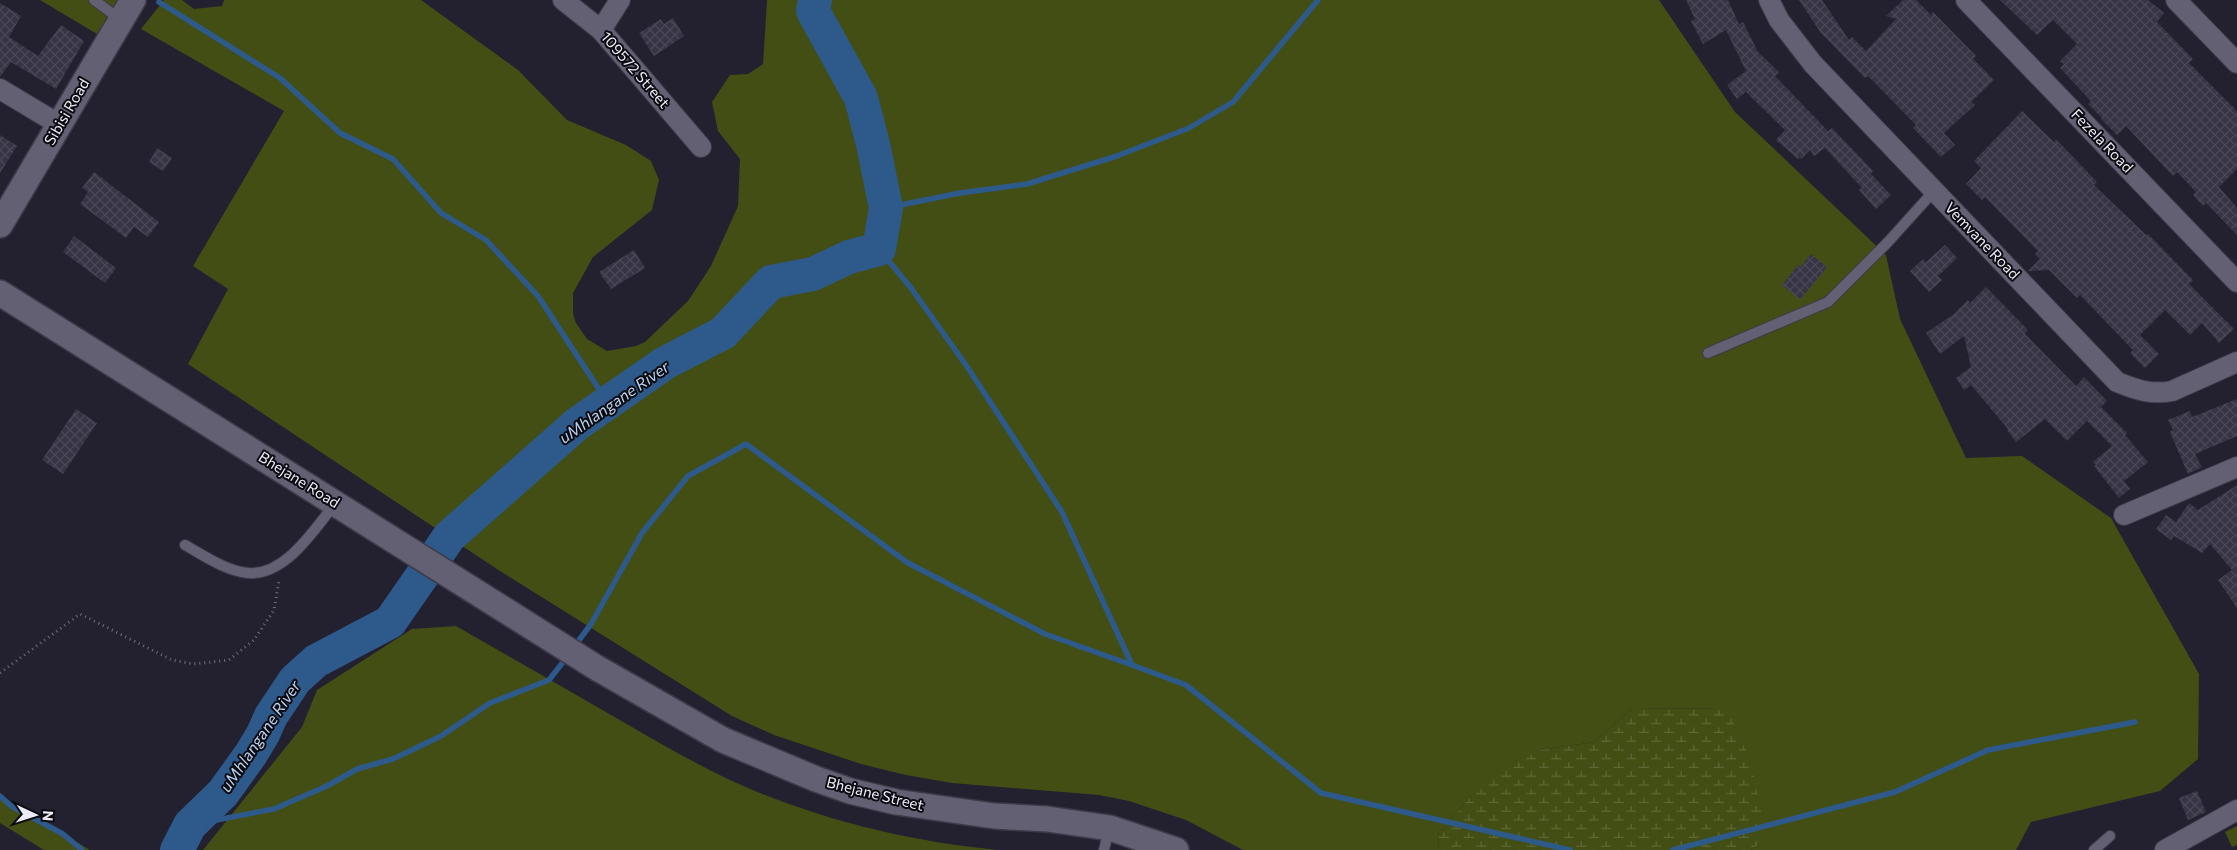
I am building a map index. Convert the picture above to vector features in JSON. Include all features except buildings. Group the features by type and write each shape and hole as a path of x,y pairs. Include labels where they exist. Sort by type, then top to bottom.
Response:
{"street":[{"name":"109572 Street","path":"563,0 600,30 701,147"},
{"path":"600,30 620,0"},
{"name":"Vemvane Road","path":"1769,0 1794,43 2117,382 2147,393 2163,393 2172,391 2237,362"},
{"name":"Fezela Road","path":"1966,0 2237,282"},
{"path":"2176,0 2237,63"},
{"name":"Sibisi Road","path":"0,225 127,10"},
{"path":"0,88 60,125"},
{"name":"Bhejane Road","path":"0,293 597,668"},
{"path":"2124,515 2237,467"},
{"name":"Bhejane Street","path":"597,668 723,740 850,791 896,802 941,809 994,816 1047,819 1107,839 1176,850"},
{"path":"2165,850 2237,810"}],"lane":[{"path":"94,0 127,10"},
{"path":"1708,353 1828,302 1888,242 1934,191"},
{"path":"185,545 222,565 247,573 264,572 282,563 297,549 336,503"},
{"path":"2094,850 2110,836"}],"path":[{"path":"0,673 80,614 172,660 194,664 229,660 254,640 274,610 282,563"}],"green space":[{"path":"40,0 118,0 97,34"},
{"path":"164,0 182,0 194,9 222,6 224,0 421,0 518,70 567,120 626,145 651,161 659,180 652,210 593,257 573,293 573,314 576,323 587,339 607,351 636,346 645,342 688,301 711,266 738,206 740,159 718,131 712,102 730,75 748,74 763,64 767,0 1659,0 1735,112 1886,255 1900,319 1966,458 2022,456 2111,518 2199,674 2198,759 2160,791 2031,822 2016,850 1751,850 1759,844 1727,708 1632,709 1594,742 1541,750 1468,799 1438,835 1439,850 1243,850 1186,820 1129,801 1099,795 952,783 906,775 861,764 774,735 732,716 500,571 188,364 228,289 193,266 284,111 141,29"},
{"path":"456,626 668,748 755,791 814,813 875,830 936,842 998,850 203,850 302,727 317,690 412,629"},
{"path":"1727,708 1751,762 1764,826 1759,844 1751,850 1439,850 1438,835 1468,799 1502,770 1541,750 1594,742 1632,709"},
{"path":"0,796 90,850 44,850 0,823"},
{"path":"2237,826 2237,845 2232,847 2225,832"}],"waterway":[{"name":"uMhlangane River","path":"177,850 190,825 223,793 251,754 271,716 295,680 316,661 390,622 449,537 577,424 665,363 723,333 771,282 813,274 849,257 879,249 886,208 873,144 861,98 813,11 815,0"},
{"path":"886,208 960,193 1027,184 1117,156 1189,128 1233,102 1318,0"},
{"path":"159,2 280,78 340,133 393,159 441,213 486,240 538,296 608,403"},
{"path":"879,249 911,288 966,365 1062,512 1132,665 1186,685 1321,793 1570,850"},
{"path":"574,647 591,624 642,533 688,476 746,444 908,563 1045,634 1132,665"},
{"path":"190,825 274,809 327,786 357,769 393,759 441,736 490,703 549,680 567,657"},
{"path":"1673,850 1895,792 1988,750 2135,722"},
{"path":"0,796 11,806 63,834 82,850"}]}
